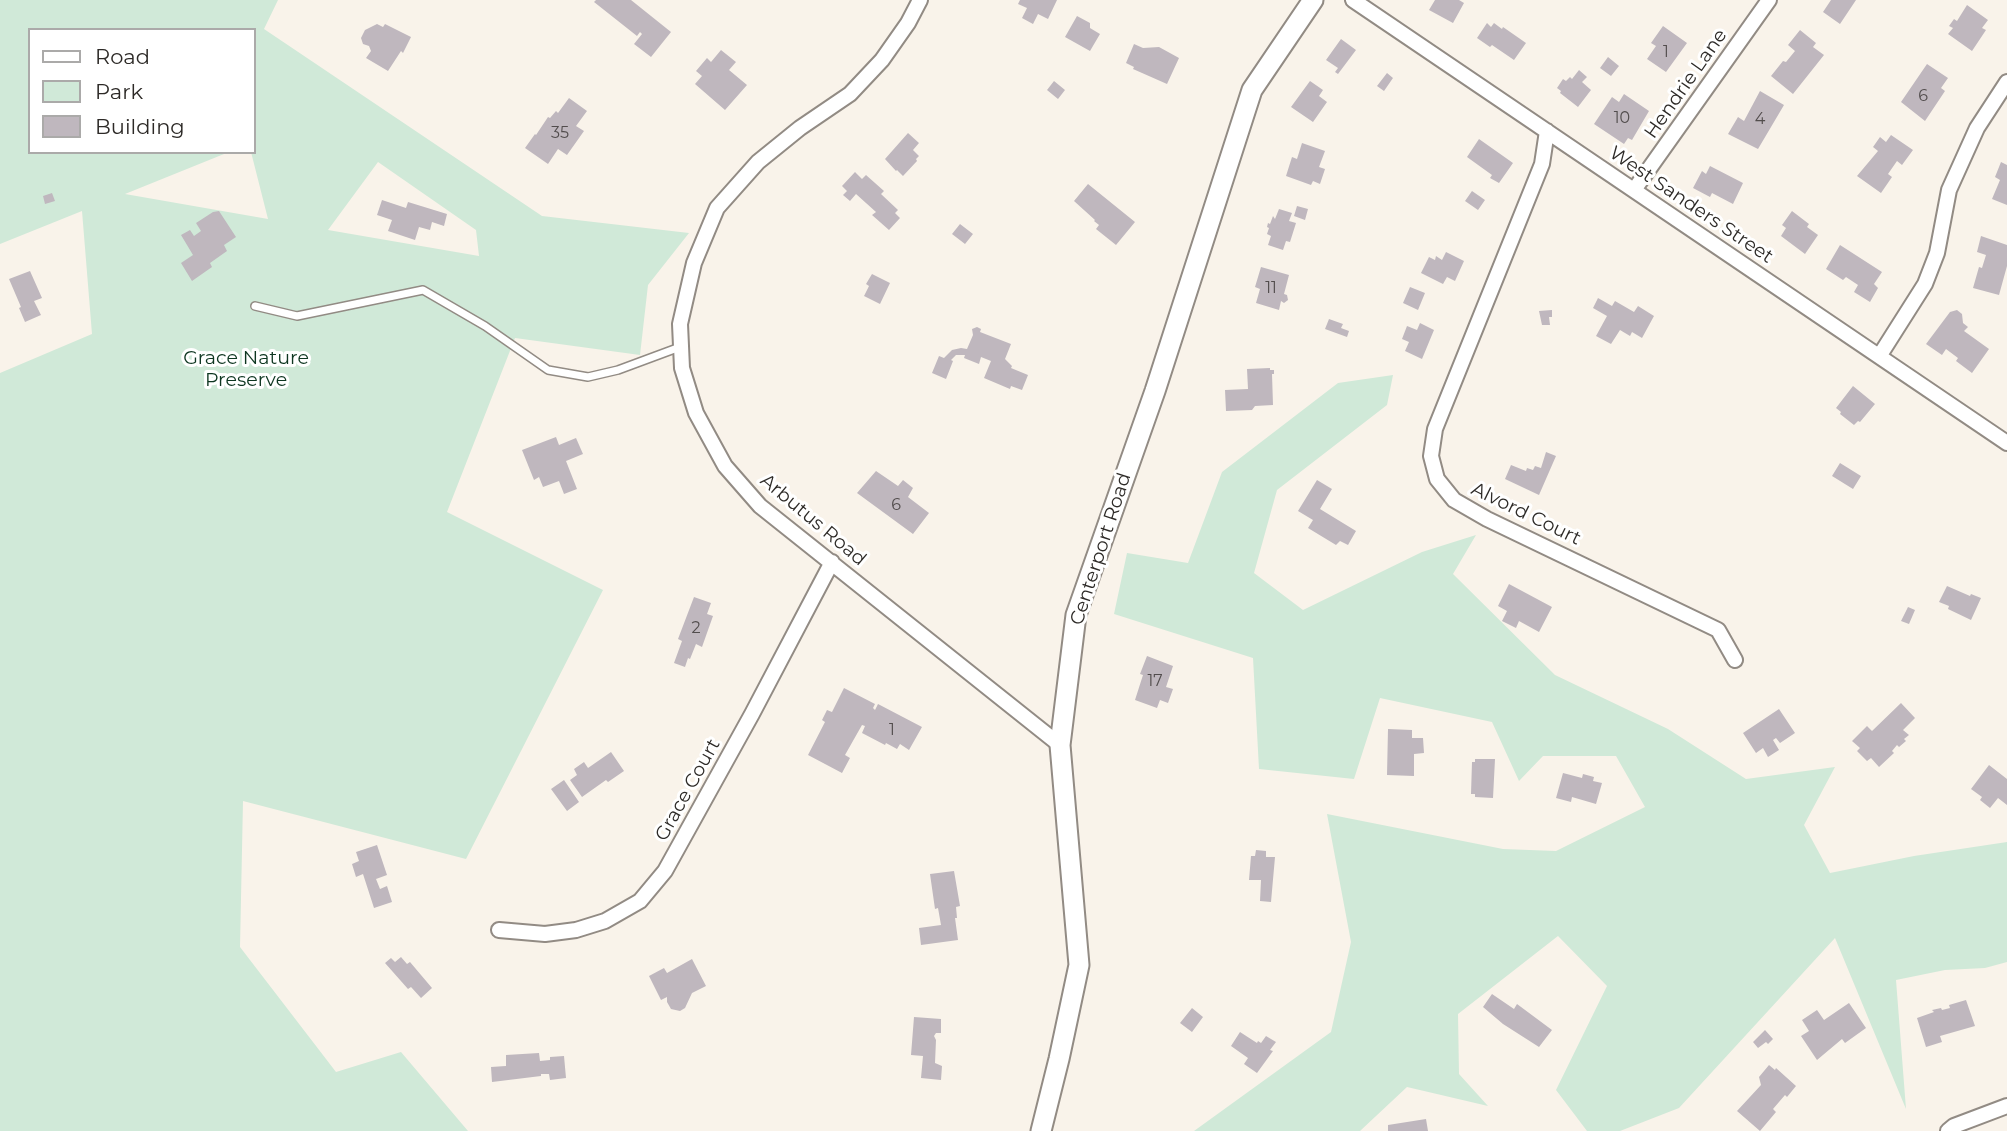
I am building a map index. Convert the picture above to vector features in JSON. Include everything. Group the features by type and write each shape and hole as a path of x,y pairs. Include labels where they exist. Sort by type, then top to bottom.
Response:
{"main road":[{"name":"Centerport Road","path":"1041,1131 1079,965 1060,745 1076,615 1155,391 1252,90 1313,0"}],"street":[{"name":"Arbutus Road","path":"920,0 908,23 882,60 850,94 800,128 758,162 717,208 694,263 680,324 682,368 696,412 725,466 760,506 1060,745"},
{"name":"West Sanders Street","path":"1353,0 2007,443"},
{"name":"Hendrie Lane","path":"1634,190 1769,0"},
{"path":"1880,355 1925,285 1937,253 1949,190 1977,128 2007,82"},
{"name":"Alvord Court","path":"1547,131 1542,164 1435,429 1431,457 1437,479 1454,500 1487,519 1718,631 1735,660"},
{"name":"Grace Court","path":"499,930 545,934 576,930 605,921 640,901 665,871 752,714 831,562"},
{"path":"1948,1131 1954,1126 2007,1106"}],"lane":[{"path":"255,306 297,316 423,290 485,326 548,370 588,377 618,370 681,346"}],"green space":[{"name":"Grace Nature Preserve","path":"0,0 278,0 264,29 542,216 689,233 648,285 640,355 515,338 447,512 603,590 466,859 243,801 240,947 336,1072 401,1052 468,1131 0,1131 0,373 92,334 82,211 0,244","holes":["378,162 476,230 479,256 328,230"]},
{"path":"1393,375 1387,405 1277,490 1254,573 1303,610 1422,552 1476,535 1453,574 1555,675 1668,729 1746,779 1835,767 1804,825 1830,873 1914,856 2007,842 2007,962 1985,968 1945,970 1896,980 1906,1109 1835,938 1679,1108 1620,1131 1587,1131 1556,1090 1607,986 1558,936 1458,1014 1459,1074 1488,1106 1407,1087 1360,1131 1194,1131 1331,1032 1351,942 1327,814 1503,849 1556,851 1645,807 1616,756 1543,756 1519,781 1492,722 1380,698 1354,779 1259,769 1253,658 1114,614 1127,553 1188,563 1222,472 1338,383"}],"building":[{"path":"631,0 671,32 651,57 634,44 642,34 640,32 637,36 594,2"},
{"path":"1020,0 1057,0 1048,19 1038,14 1033,24 1022,18 1027,8 1018,4"},
{"path":"1435,0 1459,0 1464,3 1453,23 1429,10"},
{"path":"1831,0 1856,0 1840,24 1823,12"},
{"path":"1967,5 1988,20 1982,28 1986,30 1972,51 1948,34 1953,28 1949,26 1954,19 1957,21"},
{"path":"1077,16 1090,23 1090,28 1100,34 1090,51 1065,37"},
{"path":"1487,23 1491,27 1494,23 1502,29 1503,27 1526,43 1514,60 1477,38"},
{"path":"377,24 383,27 385,24 411,37 403,53 401,51 388,71 366,58 371,51 361,38 365,30"},
{"path":"1663,26 1687,43 1666,72 1647,59 1656,46 1651,43"},
{"path":"1800,30 1816,43 1813,47 1824,55 1793,94 1771,76 1795,51 1788,45"},
{"path":"1341,39 1356,50 1338,74 1335,72 1338,68 1326,60"},
{"path":"1134,44 1143,48 1159,47 1179,58 1167,84 1133,69 1134,67 1126,63"},
{"path":"721,50 736,62 729,70 747,85 725,110 695,84 702,76 696,71 707,58 711,62"},
{"path":"1608,57 1619,66 1611,76 1600,68"},
{"path":"1927,64 1948,78 1941,88 1945,91 1925,121 1901,102"},
{"path":"1579,70 1587,77 1582,82 1591,90 1578,107 1557,88 1563,79 1572,79"},
{"path":"1387,73 1393,78 1384,91 1377,86"},
{"path":"1054,81 1065,90 1058,99 1047,90"},
{"path":"1310,81 1323,90 1319,96 1327,102 1313,122 1291,107"},
{"path":"1760,91 1784,105 1758,149 1728,134 1738,117 1744,121"},
{"path":"1624,94 1649,111 1632,140 1628,138 1624,144 1594,124 1612,97 1619,102"},
{"path":"569,98 587,111 576,126 584,131 567,155 558,149 548,164 525,148 548,117 556,111 558,113"},
{"path":"908,133 919,143 913,150 919,156 903,176 885,159"},
{"path":"1891,135 1913,150 1902,165 1897,161 1888,174 1892,177 1881,193 1857,176 1878,151 1873,147 1880,137 1886,142"},
{"path":"1479,139 1513,163 1499,183 1467,157"},
{"path":"1302,143 1325,151 1319,167 1325,169 1320,184 1313,181 1311,185 1286,176 1292,157 1297,159"},
{"path":"2001,162 2007,165 2007,205 1992,199 2000,180 1995,177"},
{"path":"1710,166 1743,183 1733,204 1712,193 1710,197 1693,188 1702,171 1706,174"},
{"path":"855,172 862,179 866,175 884,191 881,194 898,210 895,213 900,218 889,230 872,215 876,212 856,194 850,201 843,195 847,191 842,186"},
{"path":"1088,184 1135,222 1116,245 1096,229 1099,225 1074,201"},
{"path":"1472,191 1485,200 1478,210 1465,201"},
{"path":"52,193 55,201 45,204 43,196"},
{"path":"382,200 406,208 408,202 447,214 444,226 432,222 430,230 419,227 415,240 388,231 392,220 377,215"},
{"path":"1297,206 1308,209 1305,220 1294,216"},
{"path":"1279,209 1292,213 1289,221 1296,223 1290,242 1286,241 1283,250 1268,245 1271,236 1267,234 1268,223 1270,224 1273,216 1275,219"},
{"path":"219,211 236,237 224,245 227,251 210,263 212,267 192,281 181,263 193,255 181,235 190,230 194,236 201,231 196,223"},
{"path":"1792,211 1818,235 1805,254 1781,236 1786,228 1782,225"},
{"path":"960,224 973,234 965,244 952,234"},
{"path":"1981,236 2007,245 2007,266 1999,295 1973,288 1979,267 1982,268 1986,255 1977,252"},
{"path":"1840,245 1882,272 1874,284 1878,288 1870,302 1854,292 1858,285 1846,277 1843,280 1826,269"},
{"path":"1446,252 1464,261 1455,281 1447,277 1443,284 1421,273 1429,257 1435,260 1436,256 1442,260"},
{"path":"1261,267 1289,275 1284,294 1288,300 1284,303 1281,301 1279,310 1256,303 1260,289 1255,287"},
{"path":"30,271 42,298 34,301 41,315 25,322 9,279"},
{"path":"872,274 890,283 880,304 864,296 869,286 866,284"},
{"path":"1410,287 1425,293 1418,310 1403,303"},
{"path":"1598,298 1612,306 1615,301 1634,312 1638,306 1654,316 1642,338 1632,332 1630,336 1620,330 1611,344 1596,336 1607,316 1593,308"},
{"path":"1552,310 1550,325 1542,325 1539,311"},
{"path":"1957,310 1968,327 1964,331 1989,349 1972,373 1946,349 1942,355 1926,344 1950,312"},
{"path":"1329,319 1343,324 1341,328 1349,331 1347,337 1325,329"},
{"path":"1420,323 1434,330 1422,359 1405,351 1409,342 1402,339 1407,326 1417,330"},
{"path":"972,329 981,329 980,332 1011,344 1005,359 1011,368 1028,375 1022,390 1011,386 1010,389 984,378 991,361 981,357 979,364 964,358 965,355 956,355 951,360 953,361 946,379 932,373 939,356 944,358 952,350 967,349 973,335"},
{"path":"1247,369 1274,370 1273,405 1255,406 1252,410 1226,411 1225,390 1248,389"},
{"path":"1853,386 1875,404 1860,422 1854,425 1836,408"},
{"path":"556,437 559,445 576,438 583,454 566,461 577,489 564,494 559,481 543,487 539,477 534,480 522,450"},
{"path":"1546,452 1556,456 1539,495 1505,479 1511,465 1526,471 1527,468 1533,470 1535,466 1541,468"},
{"path":"1840,463 1861,476 1853,489 1832,476"},
{"path":"876,471 898,486 903,480 913,488 908,497 929,513 913,534 857,493"},
{"path":"1317,480 1332,489 1320,509 1356,531 1348,545 1340,541 1336,545 1308,528 1313,520 1298,511"},
{"path":"1509,584 1552,607 1539,632 1519,621 1516,628 1502,621 1507,611 1498,606"},
{"path":"1947,586 1981,598 1971,620 1939,602"},
{"path":"694,597 711,603 707,614 713,616 702,647 696,644 685,667 674,663 682,641 678,639"},
{"path":"1908,607 1915,610 1909,624 1901,621"},
{"path":"1147,656 1173,666 1166,687 1173,689 1168,703 1160,700 1157,708 1135,700"},
{"path":"844,688 875,704 875,710 878,704 922,727 909,750 900,744 897,749 886,743 885,745 862,733 865,726 862,725 845,755 850,758 842,773 808,755 825,722 822,720 827,710 832,712"},
{"path":"1901,703 1915,718 1903,730 1909,735 1904,739 1906,741 1899,747 1897,745 1892,751 1894,753 1879,767 1871,758 1867,761 1857,751 1860,748 1852,741 1867,726 1872,731"},
{"path":"1779,709 1795,733 1780,743 1776,738 1773,740 1779,750 1768,757 1763,748 1756,753 1743,733"},
{"path":"1388,729 1412,730 1412,738 1423,738 1424,753 1414,754 1414,776 1387,775"},
{"path":"611,752 624,771 582,797 570,780 577,775 574,769 584,762 588,768"},
{"path":"1475,759 1495,759 1493,798 1475,797 1475,794 1471,794 1472,762 1475,762"},
{"path":"1989,765 2007,779 2007,805 1998,798 1990,808 1980,800 1982,797 1971,789"},
{"path":"1563,773 1582,778 1583,774 1602,783 1596,804 1572,797 1571,802 1556,798"},
{"path":"564,780 579,802 567,811 551,789"},
{"path":"377,845 387,875 376,879 380,889 387,886 392,902 374,908 363,874 356,877 352,864 359,861 356,852"},
{"path":"1256,850 1266,851 1266,857 1275,857 1271,902 1260,901 1261,880 1249,880 1251,856 1255,856"},
{"path":"954,871 960,906 956,907 955,918 958,940 921,945 919,928 941,925 938,908 935,909 930,874"},
{"path":"401,957 407,964 410,962 432,988 421,998 411,987 408,989 385,963 391,958 395,962"},
{"path":"692,959 706,986 692,993 685,1008 680,1011 671,1009 667,997 661,1000 649,976 664,968 667,973"},
{"path":"1492,994 1514,1009 1517,1004 1552,1030 1539,1047 1503,1024 1483,1007"},
{"path":"1966,1000 1975,1026 1940,1036 1942,1042 1926,1047 1917,1018 1934,1012 1932,1010 1950,1008 1949,1005"},
{"path":"1849,1003 1866,1028 1845,1043 1842,1039 1817,1060 1801,1036 1809,1031 1802,1020 1817,1010 1824,1020"},
{"path":"1192,1008 1203,1017 1192,1032 1180,1023"},
{"path":"914,1017 941,1019 941,1033 934,1036 935,1063 942,1066 941,1080 921,1078 923,1056 911,1055"},
{"path":"1765,1030 1773,1039 1758,1048 1753,1042"},
{"path":"1240,1032 1257,1043 1261,1043 1266,1036 1276,1042 1270,1050 1273,1051 1257,1073 1244,1064 1248,1058 1231,1046"},
{"path":"539,1053 540,1061 564,1056 566,1078 550,1080 549,1074 541,1074 492,1082 491,1067 506,1066 506,1055"},
{"path":"1769,1065 1796,1086 1773,1109 1776,1112 1760,1131 1737,1111 1761,1085 1759,1077"},
{"path":"1426,1119 1428,1131 1388,1131 1388,1125"}]}
